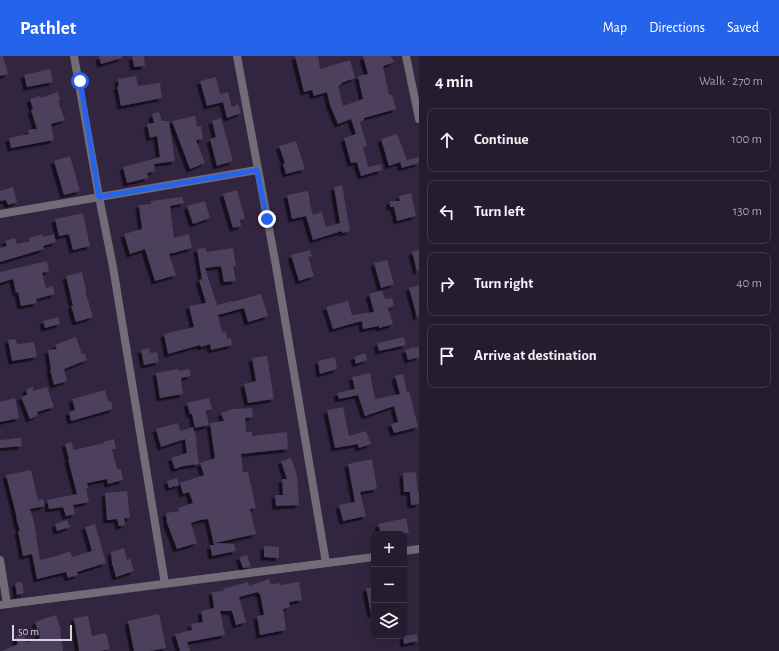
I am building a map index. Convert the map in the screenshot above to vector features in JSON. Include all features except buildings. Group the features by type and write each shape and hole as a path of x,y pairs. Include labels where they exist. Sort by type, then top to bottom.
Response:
{"street":[{"path":"74,56 120,305 165,584"},
{"path":"237,56 276,266 326,564"},
{"path":"406,56 419,119"},
{"path":"0,214 257,170"},
{"path":"407,551 419,549"},
{"path":"0,560 3,604 371,557"}],"route":[{"path":"80,81 99,197 257,170 267,219"}]}
